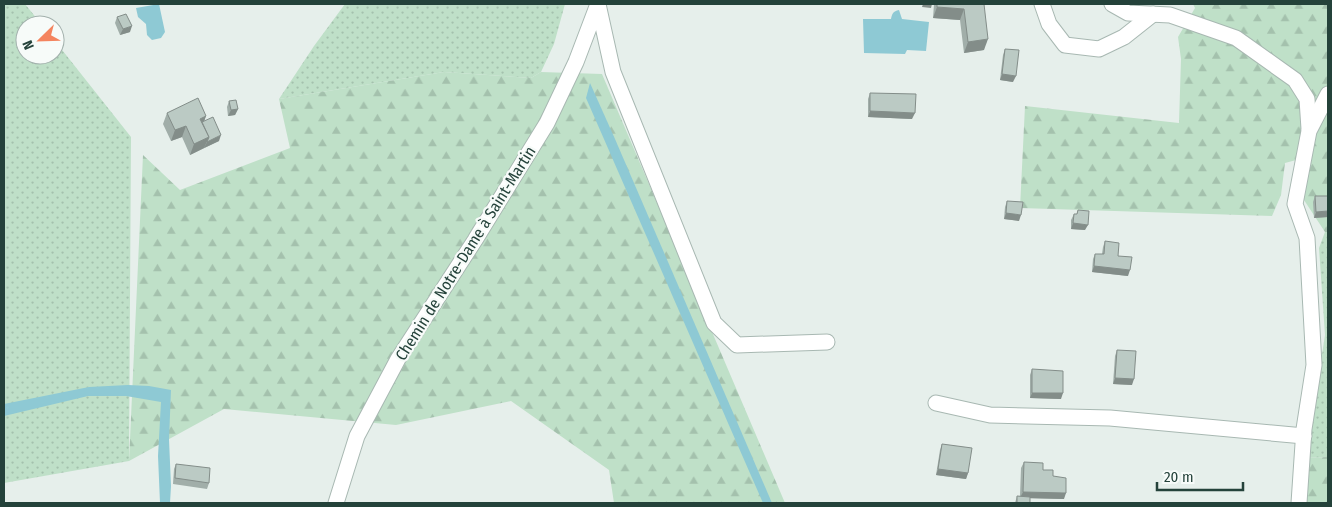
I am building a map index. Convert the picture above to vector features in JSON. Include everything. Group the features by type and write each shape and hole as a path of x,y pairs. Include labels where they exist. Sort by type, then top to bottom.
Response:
{"street":[{"path":"598,4 613,72 714,323 737,345 827,342"},
{"name":"Chemin de Notre-Dame à Saint-Martin","path":"336,503 361,428 398,359 547,123 576,62 598,4"},
{"path":"1042,4 1049,24 1065,45 1098,49 1124,37 1153,14"},
{"path":"1112,4 1128,13 1170,16 1236,38 1294,80 1307,99 1309,131 1295,204 1307,238 1314,365 1304,436 1299,503"},
{"path":"1309,131 1328,94"},
{"path":"936,404 990,415 1110,418 1304,436"}],"green space":[{"path":"4,4 25,4 34,15 15,15 15,65 65,65 65,54 131,137 129,461 4,483"},
{"path":"345,4 565,4 554,44 541,72 531,78 444,72 279,99"},
{"path":"1193,4 1328,4 1328,232 1325,232 1302,197 1300,159 1285,163 1281,195 1272,216 1020,208 1025,106 1179,123 1181,59 1178,37 1195,8"},
{"path":"444,72 531,78 541,72 602,74 785,503 614,503 609,470 511,401 396,425 224,409 129,461 143,155 180,190 290,148 279,99"},
{"path":"1325,232 1328,232 1328,457 1306,458 1325,335 1319,248"},
{"path":"1328,457 1328,503 1305,503 1306,458"}],"water":[{"path":"159,4 165,32 161,38 152,40 147,35 146,24 138,17 136,8"},
{"path":"899,10 902,19 929,22 926,51 907,50 905,54 864,53 863,19 891,19 893,13"},
{"path":"590,83 772,503 763,503 586,98"},
{"path":"128,385 171,390 169,439 170,503 160,503 158,456 161,402 126,396 88,396 4,416 4,404 89,387"}],"building":[{"path":"937,4 984,4 988,39 968,42 964,9 937,7"},
{"path":"126,14 132,26 123,29 117,17"},
{"path":"1005,49 1019,50 1016,76 1002,74"},
{"path":"870,93 916,94 915,113 870,111"},
{"path":"198,98 206,116 200,119 209,137 194,144 186,126 175,130 167,113"},
{"path":"236,100 238,109 231,110 229,101"},
{"path":"213,117 221,135 207,142 209,137 202,122"},
{"path":"1315,196 1328,196 1328,211 1316,212"},
{"path":"1007,201 1023,202 1021,215 1006,213"},
{"path":"1078,210 1089,211 1088,225 1073,223 1074,214 1077,214"},
{"path":"1105,241 1119,243 1118,256 1132,257 1130,270 1094,266 1095,254 1104,254"},
{"path":"1117,350 1136,351 1134,379 1115,378"},
{"path":"1032,369 1063,371 1063,393 1032,393"},
{"path":"942,444 972,448 968,473 938,469"},
{"path":"1024,462 1043,463 1043,470 1053,470 1053,476 1066,478 1066,493 1023,492"},
{"path":"176,464 210,468 209,483 175,478"},
{"path":"1017,496 1030,497 1030,503 1017,503"}]}
